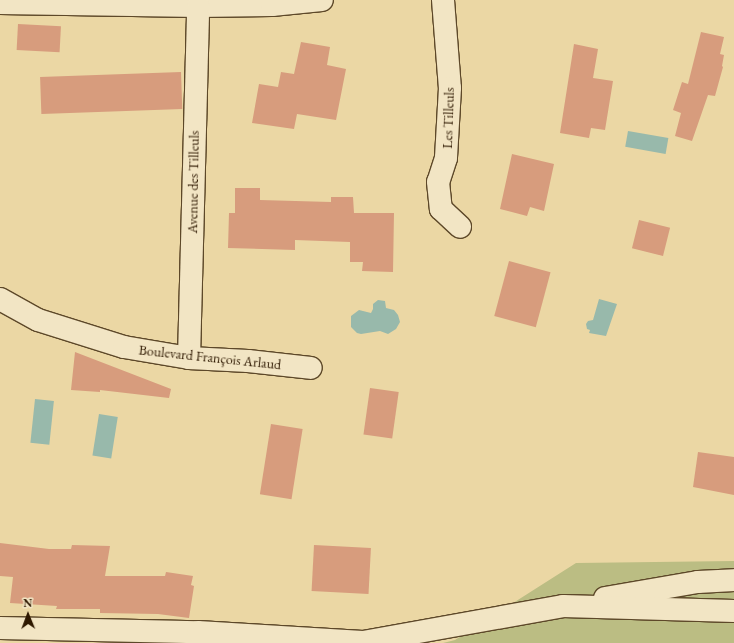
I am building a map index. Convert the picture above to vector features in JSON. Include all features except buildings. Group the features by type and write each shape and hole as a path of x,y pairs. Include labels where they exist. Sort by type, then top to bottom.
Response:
{"street":[{"path":"0,3 272,5 322,0"},
{"name":"Les Tilleuls","path":"443,0 450,88 446,158 438,182 441,209 460,227"},
{"name":"Avenue des Tilleuls","path":"189,358 190,4"},
{"name":"Boulevard François Arlaud","path":"0,299 38,320 124,347 189,358 248,361 311,368"},
{"path":"0,628 198,632 363,642 698,582 734,580"},
{"path":"563,606 734,611"}],"green space":[{"path":"734,561 734,643 443,643 455,640 576,563"}],"shaded area":[{"path":"628,131 668,138 666,154 625,147"},
{"path":"599,299 617,304 606,336 589,333 590,330 587,329 586,324 588,321 593,320"},
{"path":"378,300 385,301 386,308 394,310 398,315 400,322 396,329 388,334 380,331 361,334 357,333 351,327 351,316 359,310 371,313 373,304"},
{"path":"35,399 54,401 49,445 30,443"},
{"path":"99,414 118,417 111,458 92,455"}]}
